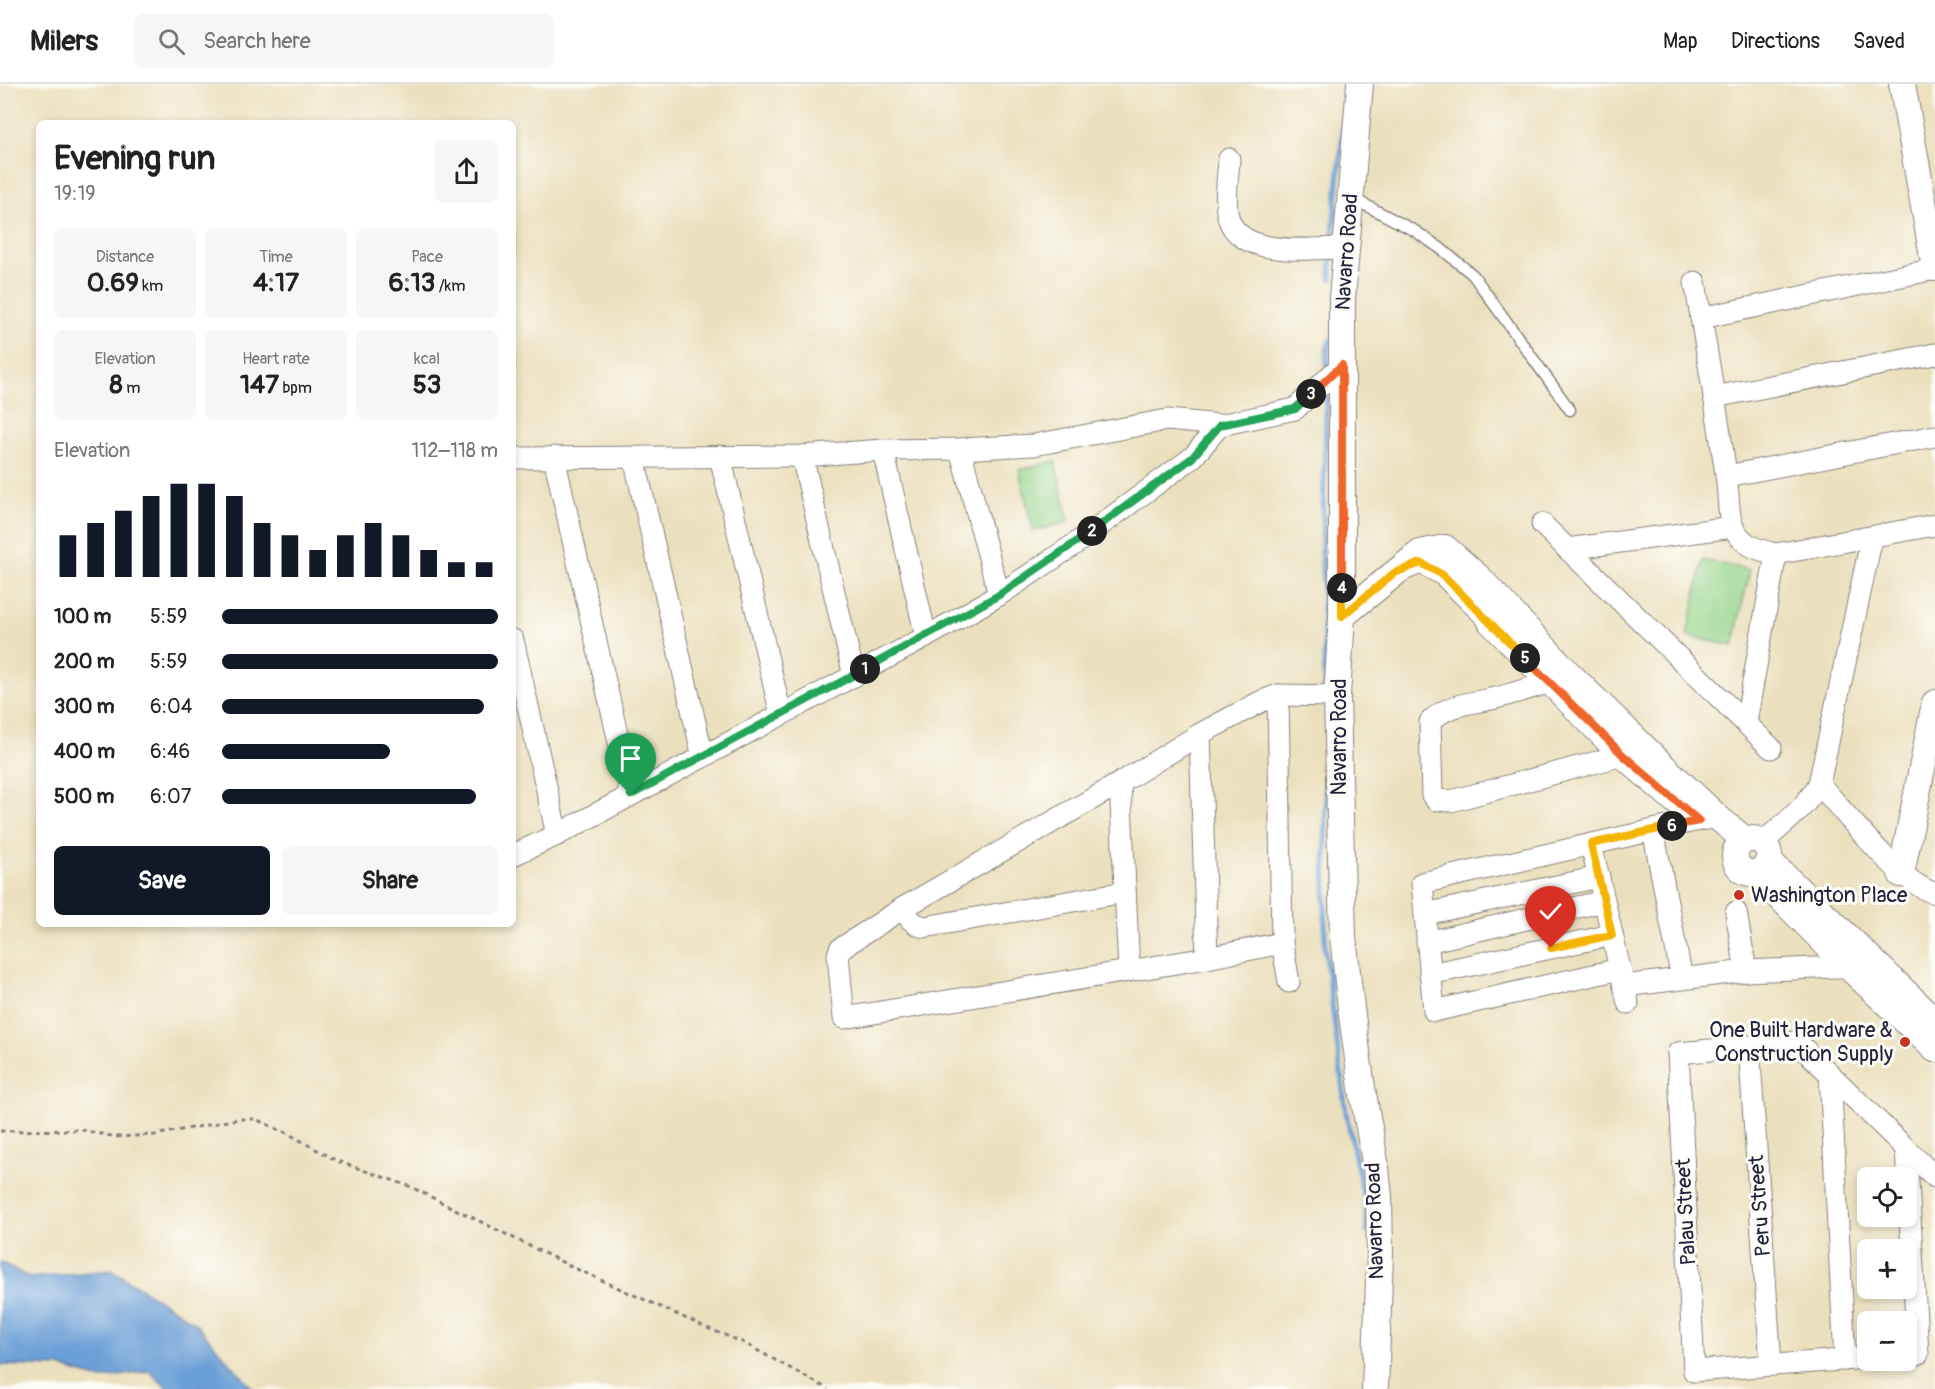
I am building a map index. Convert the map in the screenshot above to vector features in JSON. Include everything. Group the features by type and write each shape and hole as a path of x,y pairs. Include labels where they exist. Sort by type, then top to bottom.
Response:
{"street":[{"name":"Navarro Road","path":"1360,84 1350,196 1335,248 1342,298 1331,375 1342,616 1329,696 1343,937 1362,1088 1376,1168 1379,1206 1380,1253 1375,1389"},
{"path":"1701,318 1935,268 1902,84"},
{"path":"1229,159 1227,213 1238,236 1258,246 1283,249 1335,248"},
{"path":"1695,282 1727,476 1733,527 1749,546 1776,554 1935,525"},
{"path":"1714,397 1935,354"},
{"path":"516,458 802,456 883,450 1034,445 1167,420 1220,425 1295,409 1331,375"},
{"path":"516,854 557,835 703,757 999,595 1075,544 1192,458 1220,425"},
{"path":"1727,476 1935,436"},
{"path":"960,449 999,595"},
{"path":"883,450 926,637"},
{"path":"720,456 781,715"},
{"path":"802,456 854,676"},
{"path":"554,458 631,795"},
{"path":"634,458 703,757"},
{"path":"1542,524 1771,748"},
{"path":"1567,549 1733,527"},
{"path":"1754,854 1799,811 1819,784 1872,537"},
{"path":"1342,616 1420,553 1445,548 1479,578 1623,755 1657,773"},
{"path":"1746,722 1776,554"},
{"path":"1394,573 1421,563 1443,575 1491,622 1559,679 1708,819 1754,854 1878,965 1935,1021"},
{"path":"1479,578 1491,622"},
{"path":"516,653 557,835"},
{"path":"1559,679 1438,713 1430,722 1432,795 1436,800 1451,801 1623,755"},
{"path":"1278,695 1282,943 1288,982"},
{"path":"1282,943 1207,958 844,1018 838,955 840,949 903,908 1262,700 1278,695 1329,696"},
{"path":"1901,874 1935,703"},
{"path":"1200,734 1207,958"},
{"path":"1120,783 1129,971"},
{"path":"1819,784 1901,874 1935,893"},
{"path":"1708,819 1422,883 1434,1011 1746,971 1878,965"},
{"path":"1653,830 1683,979"},
{"path":"1591,844 1624,986"},
{"path":"1754,854 1848,966 1935,1049"},
{"path":"1425,914 1599,877"},
{"path":"903,908 909,920 924,927 1125,892"},
{"path":"1428,942 1604,901"},
{"path":"1736,912 1746,971"},
{"path":"1430,974 1612,935"},
{"path":"1749,1046 1797,1042 1935,1177"},
{"name":"Palau Street","path":"1749,1046 1678,1053 1694,1371 1771,1365"},
{"name":"Peru Street","path":"1749,1046 1771,1365"},
{"path":"1830,1074 1845,1360"},
{"path":"1906,1149 1920,1354"},
{"path":"1771,1365 1857,1359"}],"lane":[{"path":"1350,196 1415,231 1473,275 1570,410"}],"path":[{"path":"0,1131 82,1130 116,1137 155,1135 238,1119 255,1119 289,1134 337,1161 409,1186 570,1266 742,1342 828,1389"}],"green space":[{"path":"1055,461 1069,522 1033,531 1019,470"},
{"path":"1703,560 1750,570 1733,646 1687,636"}],"water":[{"path":"0,1262 30,1278 112,1270 194,1322 253,1389 168,1389 149,1371 100,1379 59,1367 0,1365"}],"waterway":[{"path":"1332,243 1345,109"},
{"path":"1331,253 1331,279"},
{"path":"1327,372 1327,349 1330,340"},
{"path":"1325,690 1322,551 1327,387"},
{"path":"1326,780 1325,949 1346,1113 1366,1208 1367,1232"}],"place":[{"name":"Washington Place","path":"1739,895"},
{"name":"One Built Hardware & Construction Supply","path":"1905,1042"}],"route":[{"path":"631,795 926,637 999,595 1075,544 1192,458 1220,425 1295,409 1342,365 1342,616 1394,573 1421,563 1443,575 1623,755 1699,821 1591,844 1612,935 1551,948"}]}
